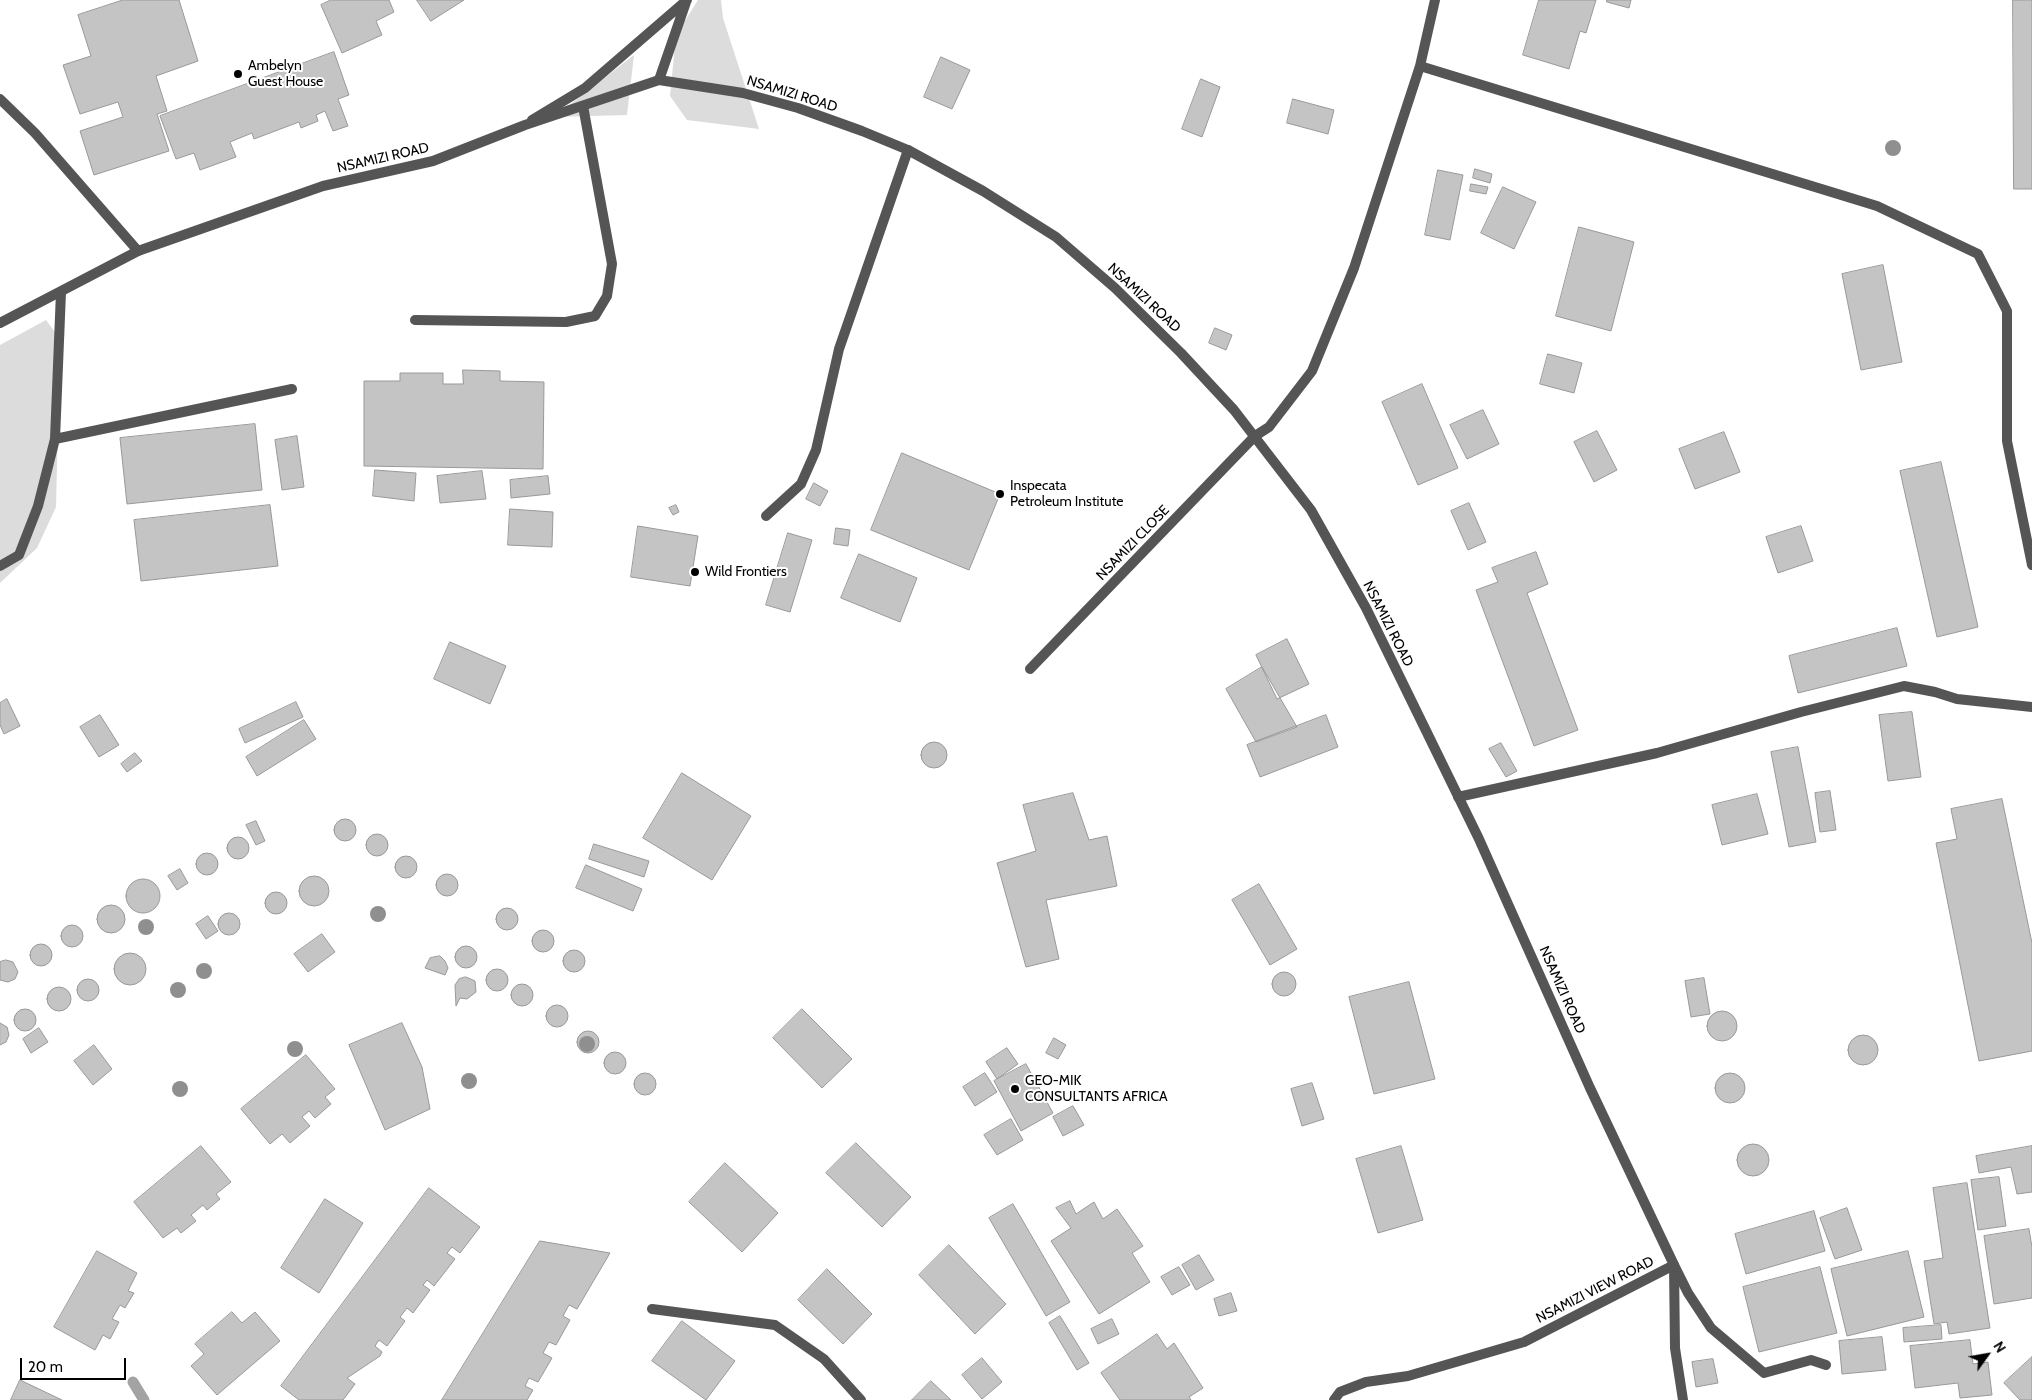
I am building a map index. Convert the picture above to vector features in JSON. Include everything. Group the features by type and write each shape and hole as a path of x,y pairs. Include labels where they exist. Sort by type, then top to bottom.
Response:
{"street":[{"name":"NSAMIZI CLOSE","path":"1030,669 1255,436 1269,427 1312,371 1354,268 1420,66 1435,0"},
{"path":"659,80 687,1"},
{"path":"525,125 585,88 687,1"},
{"path":"1420,66 1877,206 1978,254 2007,311 2007,441 2032,565"},
{"name":"NSAMIZI ROAD","path":"0,323 138,251 323,186 433,161 525,125 659,80 743,93 798,108 862,131 908,150 983,191 1056,237 1115,288 1181,353 1234,410 1311,510 1366,608 1458,797 1537,966 1590,1088 1674,1265 1676,1348 1683,1400"},
{"path":"0,99 35,133 138,251"},
{"path":"415,320 566,322 595,316 607,296 612,264 583,106"},
{"path":"766,516 801,484 816,450 839,350 908,150"},
{"path":"0,566 19,555 38,506 55,439 62,292"},
{"path":"55,439 292,389"},
{"path":"1458,797 1657,753 1801,712 1904,686 1935,692 1957,699 2032,707"},
{"name":"NSAMIZI VIEW ROAD","path":"1334,1400 1340,1392 1366,1382 1408,1376 1524,1342 1674,1265 1688,1293 1711,1328 1764,1373 1811,1360 1826,1365"},
{"path":"652,1309 776,1325 824,1359 862,1400"}],"shaded area":[{"path":"698,0 721,0 723,18 759,129 687,120 670,96 676,35"},
{"path":"634,55 627,115 554,117"},
{"path":"46,320 60,339 56,507 37,548 0,583 0,345"}],"building":[{"path":"123,0 179,0 198,61 156,76 167,111 157,114 169,151 94,175 80,131 123,117 118,102 80,114 63,65 91,56 78,15"},
{"path":"331,0 389,0 394,12 376,21 382,35 342,53 321,5"},
{"path":"417,0 464,0 431,21"},
{"path":"1539,0 1596,0 1586,33 1580,31 1569,69 1523,55"},
{"path":"1607,0 1631,0 1629,8 1607,2"},
{"path":"2013,0 2032,0 2032,189 2014,189"},
{"path":"334,52 349,95 338,99 348,126 333,131 325,111 316,115 318,121 301,128 299,122 254,139 252,133 230,142 236,157 200,170 194,153 176,159 160,116"},
{"path":"941,57 970,70 952,109 924,97"},
{"path":"1201,79 1220,87 1202,137 1182,129"},
{"path":"1293,99 1334,110 1328,134 1287,123"},
{"path":"1475,169 1492,174 1490,183 1473,178"},
{"path":"1438,170 1463,175 1450,240 1425,235"},
{"path":"1471,184 1488,187 1486,194 1470,191"},
{"path":"1503,187 1536,202 1514,249 1481,233"},
{"path":"1579,227 1634,242 1611,331 1556,316"},
{"path":"1883,265 1902,362 1861,370 1842,274"},
{"path":"1215,328 1232,335 1226,350 1209,343"},
{"path":"1548,354 1582,363 1574,393 1540,384"},
{"path":"463,370 500,371 500,381 544,382 543,469 364,466 364,381 400,381 400,373 443,373 443,384 463,384"},
{"path":"1422,384 1458,468 1418,485 1382,402"},
{"path":"1483,410 1499,444 1467,459 1450,425"},
{"path":"255,424 262,490 127,504 120,438"},
{"path":"1597,431 1617,470 1594,482 1574,442"},
{"path":"1724,432 1740,472 1695,489 1679,449"},
{"path":"297,436 304,487 282,490 275,440"},
{"path":"902,453 1000,494 969,570 871,530"},
{"path":"1941,462 1978,627 1937,637 1900,471"},
{"path":"375,470 416,473 414,501 373,496"},
{"path":"482,471 486,499 440,503 437,476"},
{"path":"548,476 550,494 511,498 510,480"},
{"path":"814,483 828,491 820,506 806,499"},
{"path":"1469,503 1486,542 1468,550 1451,511"},
{"path":"270,505 278,566 141,581 134,520"},
{"path":"676,505 679,512 673,515 669,508"},
{"path":"510,509 553,512 552,547 508,545"},
{"path":"638,526 698,536 690,586 631,577"},
{"path":"1801,526 1813,561 1778,573 1766,537"},
{"path":"836,528 850,530 848,546 834,544"},
{"path":"788,533 812,540 790,612 766,605"},
{"path":"1536,552 1548,584 1527,593 1578,730 1534,746 1476,590 1498,582 1492,568"},
{"path":"859,554 917,578 900,622 841,598"},
{"path":"1897,628 1907,666 1798,693 1789,656"},
{"path":"1287,639 1309,684 1277,699 1256,655"},
{"path":"450,642 506,666 490,704 434,679"},
{"path":"1262,667 1297,727 1256,742 1226,689"},
{"path":"7,699 20,726 4,734 0,725 0,703"},
{"path":"296,702 303,717 245,743 239,729"},
{"path":"1912,712 1921,777 1888,781 1879,715"},
{"path":"100,715 119,745 99,757 80,727"},
{"path":"1326,715 1338,747 1260,777 1247,745"},
{"path":"304,720 316,739 257,776 246,757"},
{"path":"934,742 943,746 947,755 943,764 934,768 925,764 921,755 925,746"},
{"path":"1501,743 1517,771 1506,777 1489,749"},
{"path":"1798,747 1816,842 1789,847 1771,752"},
{"path":"135,753 142,761 127,772 121,764"},
{"path":"682,773 751,816 712,880 643,838"},
{"path":"1830,791 1836,830 1820,832 1815,793"},
{"path":"1073,793 1089,840 1107,836 1117,886 1046,900 1059,959 1026,967 997,863 1036,851 1023,805"},
{"path":"1757,794 1768,834 1722,845 1712,805"},
{"path":"2002,799 2032,943 2032,1051 1979,1061 1936,843 1957,839 1951,809"},
{"path":"345,819 353,822 356,830 353,838 345,841 337,838 334,830 337,822"},
{"path":"256,821 265,841 256,845 246,825"},
{"path":"377,834 385,837 388,845 385,853 377,856 369,853 366,845 369,837"},
{"path":"238,837 246,840 249,848 246,856 238,859 230,856 227,848 230,840"},
{"path":"594,844 649,861 644,877 589,859"},
{"path":"207,853 215,856 218,864 215,872 207,875 199,872 196,864 199,856"},
{"path":"406,856 414,859 417,867 414,875 406,878 398,875 395,867 398,859"},
{"path":"586,865 642,889 633,911 576,888"},
{"path":"180,869 188,883 177,890 168,876"},
{"path":"447,874 455,877 458,885 455,893 447,896 439,893 436,885 439,877"},
{"path":"314,876 320,877 328,885 328,897 320,905 314,906 308,905 300,897 299,891 300,885 308,877"},
{"path":"143,879 150,880 155,884 159,889 159,903 155,908 150,912 143,913 136,912 131,908 127,903 126,896 127,889 131,884 136,880"},
{"path":"1259,884 1297,949 1270,965 1232,900"},
{"path":"276,892 284,895 287,903 284,911 276,914 268,911 265,903 268,895"},
{"path":"111,905 121,909 125,919 121,929 111,933 101,929 97,919 101,909"},
{"path":"507,908 515,911 518,919 515,927 507,930 499,927 496,919 499,911"},
{"path":"229,913 237,916 240,924 237,932 229,935 221,932 218,924 221,916"},
{"path":"208,916 218,931 206,939 196,924"},
{"path":"72,925 80,928 83,936 80,944 72,947 64,944 61,936 64,928"},
{"path":"543,930 551,933 554,941 551,949 543,952 535,949 532,941 535,933"},
{"path":"322,934 335,952 308,972 294,954"},
{"path":"41,944 49,947 52,955 49,963 41,966 33,963 30,955 33,947"},
{"path":"466,946 474,949 477,957 474,965 466,968 458,965 455,957 458,949"},
{"path":"574,950 582,953 585,961 582,969 574,972 566,969 563,961 566,953"},
{"path":"130,953 142,957 146,969 142,981 130,985 118,981 114,969 118,957"},
{"path":"440,956 448,968 445,975 425,968 430,958"},
{"path":"6,960 13,962 18,972 15,979 8,982 0,980 0,962"},
{"path":"497,969 505,972 508,980 505,988 497,991 489,988 486,980 489,972"},
{"path":"1284,972 1292,976 1296,984 1292,992 1284,996 1276,992 1272,984 1276,976"},
{"path":"466,977 475,981 476,992 467,999 460,998 456,1006 455,985 459,979"},
{"path":"1704,978 1710,1014 1691,1017 1685,981"},
{"path":"88,979 96,982 99,990 96,998 88,1001 80,998 77,990 80,982"},
{"path":"1409,982 1435,1079 1374,1094 1349,997"},
{"path":"522,984 530,987 533,995 530,1003 522,1006 514,1003 511,995 514,987"},
{"path":"59,987 67,991 71,999 67,1007 59,1011 51,1007 47,999 51,991"},
{"path":"557,1005 565,1008 568,1016 565,1024 557,1027 549,1024 546,1016 549,1008"},
{"path":"25,1009 33,1012 36,1020 33,1028 25,1031 17,1028 14,1020 17,1012"},
{"path":"802,1009 852,1059 822,1088 773,1038"},
{"path":"1722,1011 1733,1015 1737,1026 1733,1037 1722,1041 1711,1037 1707,1026 1711,1015"},
{"path":"0,1023 7,1027 9,1035 6,1042 0,1045"},
{"path":"402,1023 422,1067 430,1109 385,1130 349,1045"},
{"path":"39,1028 48,1042 31,1053 23,1039"},
{"path":"588,1031 596,1034 599,1042 596,1050 588,1053 580,1050 577,1042 580,1034"},
{"path":"1863,1035 1874,1039 1878,1050 1874,1061 1863,1065 1852,1061 1848,1050 1852,1039"},
{"path":"1054,1038 1066,1045 1058,1059 1046,1053"},
{"path":"94,1045 112,1069 93,1085 74,1061"},
{"path":"1007,1048 1018,1064 997,1079 986,1062"},
{"path":"615,1052 623,1055 626,1063 623,1071 615,1074 607,1071 604,1063 607,1055"},
{"path":"306,1055 335,1089 325,1097 331,1104 315,1118 309,1111 302,1117 310,1126 290,1143 282,1134 270,1144 241,1109"},
{"path":"1026,1064 1053,1113 1021,1131 994,1081"},
{"path":"645,1073 653,1076 656,1084 653,1092 645,1095 637,1092 634,1084 637,1076"},
{"path":"985,1073 997,1092 975,1106 963,1087"},
{"path":"1730,1073 1741,1077 1745,1088 1741,1099 1730,1103 1719,1099 1715,1088 1719,1077"},
{"path":"1312,1083 1324,1119 1302,1126 1291,1089"},
{"path":"1073,1106 1084,1125 1063,1136 1053,1117"},
{"path":"1011,1119 1023,1140 997,1155 984,1135"},
{"path":"856,1143 911,1197 882,1227 826,1173"},
{"path":"1753,1144 1764,1149 1769,1160 1764,1171 1753,1176 1742,1171 1737,1160 1742,1149"},
{"path":"201,1146 231,1182 216,1194 220,1199 207,1210 203,1205 191,1215 196,1221 181,1233 177,1228 163,1238 134,1202"},
{"path":"1401,1146 1423,1220 1378,1233 1356,1159"},
{"path":"2032,1146 2032,1192 2017,1194 2011,1167 1979,1173 1976,1156"},
{"path":"725,1163 778,1213 742,1252 689,1202"},
{"path":"1999,1177 2006,1226 1978,1230 1971,1180"},
{"path":"1967,1183 1990,1328 1949,1334 1947,1322 1934,1324 1924,1261 1943,1258 1933,1188"},
{"path":"429,1188 480,1227 460,1253 452,1247 447,1253 455,1259 434,1286 427,1280 423,1285 430,1290 413,1313 407,1308 400,1317 405,1321 387,1346 379,1340 375,1346 382,1352 380,1356 347,1378 355,1384 343,1400 299,1400 281,1386"},
{"path":"325,1199 363,1223 319,1293 281,1268"},
{"path":"1070,1201 1076,1214 1094,1202 1103,1219 1117,1209 1143,1246 1132,1253 1150,1282 1099,1314 1051,1241 1071,1228 1056,1208"},
{"path":"1013,1204 1070,1302 1046,1316 989,1218"},
{"path":"1847,1208 1862,1250 1835,1259 1820,1218"},
{"path":"1814,1211 1825,1251 1746,1274 1735,1234"},
{"path":"2029,1229 2032,1247 2032,1298 1994,1304 1984,1236"},
{"path":"540,1241 610,1253 577,1309 569,1305 563,1316 570,1320 556,1345 549,1342 543,1353 552,1358 538,1382 529,1378 525,1386 533,1390 527,1400 442,1400"},
{"path":"949,1245 1006,1304 975,1334 919,1275"},
{"path":"97,1251 137,1273 128,1291 134,1293 125,1308 120,1305 112,1319 119,1322 110,1339 103,1335 95,1350 54,1327"},
{"path":"1908,1251 1924,1317 1847,1336 1831,1269"},
{"path":"1199,1255 1214,1280 1196,1290 1182,1265"},
{"path":"1179,1267 1190,1285 1172,1295 1161,1277"},
{"path":"1820,1267 1837,1333 1759,1352 1743,1287"},
{"path":"827,1269 872,1314 843,1344 798,1300"},
{"path":"1231,1293 1237,1311 1219,1316 1214,1299"},
{"path":"232,1312 242,1323 255,1312 280,1341 217,1395 191,1366 204,1354 195,1344"},
{"path":"1060,1316 1089,1363 1077,1370 1049,1323"},
{"path":"1112,1319 1119,1334 1098,1344 1091,1329"},
{"path":"682,1321 735,1361 706,1400 652,1361"},
{"path":"1941,1325 1942,1339 1904,1342 1903,1328"},
{"path":"1157,1334 1167,1349 1174,1343 1203,1388 1189,1397 1191,1400 1120,1400 1101,1373"},
{"path":"1882,1337 1886,1370 1842,1374 1839,1341"},
{"path":"1970,1340 1973,1364 1988,1362 1992,1395 1960,1398 1958,1383 1915,1388 1910,1346"},
{"path":"2032,1357 2032,1400 2020,1400 2004,1383"},
{"path":"982,1358 1002,1382 982,1399 962,1375"},
{"path":"1713,1359 1718,1383 1696,1387 1692,1362"},
{"path":"20,1380 62,1400 11,1400"},
{"path":"931,1381 951,1400 912,1400"}],"waterway":[{"path":"133,1382 144,1400"}],"place":[{"name":"Ambelyn Guest House","path":"238,74"},
{"name":"Inspecata Petroleum Institute","path":"1000,494"},
{"name":"Wild Frontiers","path":"695,572"},
{"name":"GEO-MIK CONSULTANTS AFRICA","path":"1015,1089"}]}
